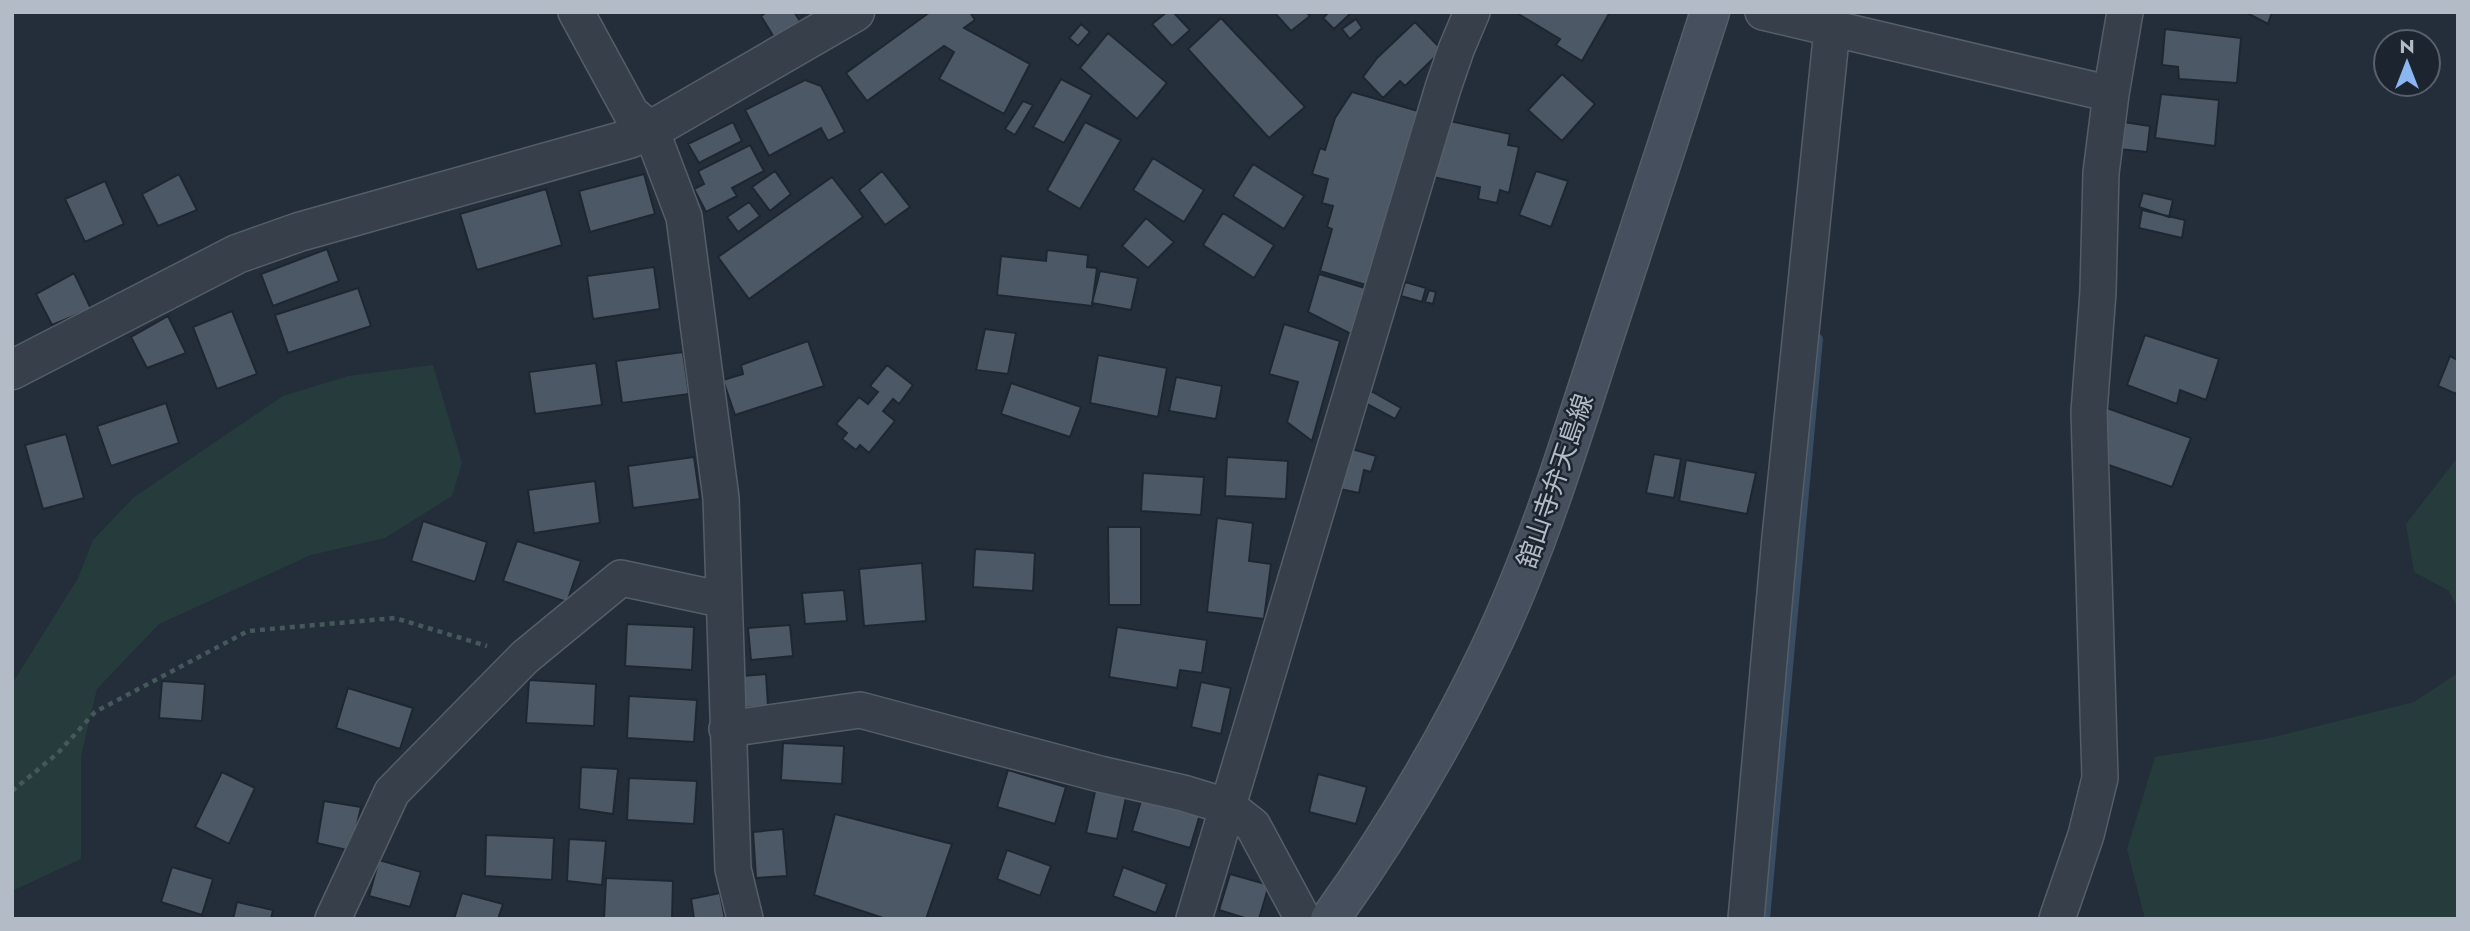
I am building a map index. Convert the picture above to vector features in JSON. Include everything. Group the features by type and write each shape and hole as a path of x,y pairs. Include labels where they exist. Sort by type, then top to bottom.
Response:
{"main road":[{"name":"舘山寺弁天島線","path":"1330,919 1410,799 1452,726 1490,650 1524,572 1558,480 1710,12"}],"street":[{"path":"576,12 631,113 651,130 684,217 721,498 733,869 745,919"},
{"path":"12,370 237,254 299,232 629,139 651,130 855,12"},
{"path":"1194,919 1443,88 1472,12"},
{"path":"1763,12 2111,94"},
{"path":"2057,919 2086,835 2100,778 2089,412 2098,292 2101,173 2125,12"},
{"path":"1746,919 1780,537 1832,29"},
{"path":"333,919 392,792 526,657 621,578 724,600"},
{"path":"727,729 860,710 1229,807 1254,826 1303,919"}],"path":[{"path":"12,791 58,753 95,712 248,631 395,618 526,657"}],"green space":[{"path":"433,365 462,463 452,496 385,538 311,555 159,624 97,689 81,756 81,859 12,891 12,684 78,578 93,540 133,498 283,396 348,376"},
{"path":"2458,457 2458,609 2449,591 2414,572 2406,524"},
{"path":"2458,673 2458,919 2145,919 2127,849 2155,757 2270,738 2414,702"}],"building":[{"path":"767,12 794,12 800,21 775,39 761,16"},
{"path":"930,12 970,12 975,20 964,28 1030,64 1004,114 939,79 954,52 944,46 867,101 846,73"},
{"path":"1167,12 1173,12 1190,30 1172,46 1152,24"},
{"path":"1274,12 1306,12 1310,16 1291,31"},
{"path":"1329,12 1352,12 1334,29 1323,18"},
{"path":"1515,12 1610,12 1582,61 1556,45 1560,39"},
{"path":"2245,12 2272,12 2268,24"},
{"path":"1221,18 1305,107 1269,138 1188,49"},
{"path":"1356,19 1362,28 1350,39 1342,29"},
{"path":"1415,22 1442,50 1405,86 1400,81 1383,98 1363,77 1377,58"},
{"path":"1081,24 1090,32 1078,46 1069,38"},
{"path":"2165,29 2241,38 2237,83 2179,79 2178,67 2162,65"},
{"path":"1108,33 1167,83 1137,119 1080,68"},
{"path":"1562,74 1595,104 1562,141 1528,110"},
{"path":"1061,79 1092,95 1064,143 1033,127"},
{"path":"805,80 821,86 845,132 828,141 821,128 769,156 745,110"},
{"path":"1352,92 1418,111 1366,285 1320,271 1332,229 1327,227 1333,206 1322,203 1328,179 1312,174 1320,148 1325,150 1335,118"},
{"path":"2161,94 2219,100 2215,146 2155,138"},
{"path":"1023,101 1033,105 1015,135 1005,129"},
{"path":"1445,120 1510,134 1508,145 1519,147 1509,193 1500,190 1497,203 1478,199 1480,187 1433,177"},
{"path":"733,122 742,141 699,163 688,144"},
{"path":"1085,122 1121,140 1080,209 1047,190"},
{"path":"2123,122 2150,126 2147,152 2119,149"},
{"path":"750,145 764,171 732,188 737,196 706,212 694,189 704,184 698,171"},
{"path":"1153,158 1204,190 1184,222 1133,190"},
{"path":"1253,164 1304,196 1284,229 1233,196"},
{"path":"775,171 791,194 770,211 752,187"},
{"path":"882,171 910,207 885,225 859,190"},
{"path":"1536,171 1568,181 1551,227 1519,215"},
{"path":"179,174 197,210 158,226 142,194"},
{"path":"644,174 655,214 590,232 579,191"},
{"path":"832,177 863,217 749,299 718,257"},
{"path":"105,181 124,224 85,242 65,199"},
{"path":"546,189 562,245 477,270 460,214"},
{"path":"2143,193 2173,200 2169,217 2139,207"},
{"path":"749,202 760,216 738,232 727,217"},
{"path":"2142,210 2185,220 2182,238 2139,228"},
{"path":"1223,213 1274,245 1254,278 1203,245"},
{"path":"1146,218 1174,242 1148,268 1122,246"},
{"path":"327,249 339,281 273,306 261,274"},
{"path":"1047,250 1088,255 1087,267 1097,268 1092,306 997,295 1001,256 1046,261"},
{"path":"654,267 660,309 593,319 587,276"},
{"path":"1100,271 1138,278 1131,310 1092,303"},
{"path":"74,273 91,309 52,325 36,294"},
{"path":"1319,274 1365,288 1351,334 1308,312"},
{"path":"1405,282 1426,288 1422,302 1401,296"},
{"path":"358,288 371,326 288,353 275,315"},
{"path":"1429,290 1436,292 1433,304 1425,302"},
{"path":"232,311 257,374 217,389 193,327"},
{"path":"168,316 186,353 147,368 131,337"},
{"path":"1284,324 1340,341 1312,441 1287,422 1298,382 1269,374"},
{"path":"985,329 1016,333 1008,374 976,370"},
{"path":"2145,335 2219,359 2206,400 2180,390 2177,404 2127,385"},
{"path":"808,341 824,386 735,415 723,380 743,374 741,365"},
{"path":"683,352 689,394 622,403 616,361"},
{"path":"1098,355 1167,368 1158,417 1090,403"},
{"path":"2450,356 2458,360 2456,394 2438,386"},
{"path":"596,363 602,405 535,414 529,372"},
{"path":"887,365 913,385 899,404 893,399 883,411 895,421 869,453 860,445 856,450 842,439 847,433 836,424 859,397 868,404 878,392 870,386"},
{"path":"1176,377 1222,386 1216,419 1169,411"},
{"path":"1011,383 1081,407 1070,437 1001,414"},
{"path":"1371,391 1401,408 1395,419 1365,403"},
{"path":"166,403 179,443 111,466 97,426"},
{"path":"2104,407 2191,438 2172,487 2103,463"},
{"path":"66,434 84,498 43,509 25,445"},
{"path":"1352,449 1376,456 1371,472 1364,470 1359,493 1340,489"},
{"path":"1654,454 1681,459 1674,498 1646,493"},
{"path":"694,457 700,499 633,508 628,466"},
{"path":"1227,457 1288,461 1286,499 1225,496"},
{"path":"1686,460 1756,473 1747,514 1679,501"},
{"path":"1143,473 1204,477 1201,515 1141,511"},
{"path":"595,481 600,523 534,533 528,490"},
{"path":"1217,518 1253,523 1249,561 1271,564 1264,619 1207,612"},
{"path":"423,521 487,542 475,582 411,561"},
{"path":"1108,527 1141,527 1141,605 1109,605"},
{"path":"517,541 581,561 567,602 503,581"},
{"path":"975,549 1035,553 1033,591 973,587"},
{"path":"922,563 926,621 864,626 859,569"},
{"path":"844,590 847,621 805,624 802,593"},
{"path":"627,624 694,627 692,670 625,666"},
{"path":"790,625 793,656 751,660 748,628"},
{"path":"1117,627 1207,640 1202,673 1180,670 1177,688 1109,677"},
{"path":"766,674 768,706 744,708 742,676"},
{"path":"529,680 596,684 594,726 526,723"},
{"path":"162,681 205,684 202,721 159,718"},
{"path":"1201,682 1231,688 1221,734 1191,727"},
{"path":"348,688 413,708 400,749 336,728"},
{"path":"629,696 697,700 694,742 627,738"},
{"path":"783,743 844,746 842,784 781,780"},
{"path":"581,767 618,769 613,814 579,809"},
{"path":"1008,770 1066,787 1055,824 997,807"},
{"path":"222,772 255,788 229,844 195,827"},
{"path":"1318,774 1367,787 1356,824 1309,812"},
{"path":"629,778 697,781 694,824 627,820"},
{"path":"1096,787 1127,793 1117,839 1086,833"},
{"path":"1143,794 1201,811 1190,848 1132,831"},
{"path":"324,801 361,807 351,851 317,843"},
{"path":"835,814 952,844 926,919 886,919 814,895"},
{"path":"783,829 787,876 756,878 753,832"},
{"path":"486,835 554,838 552,880 485,876"},
{"path":"569,839 606,841 602,885 567,881"},
{"path":"1007,850 1051,866 1040,896 997,879"},
{"path":"379,860 421,872 410,907 369,896"},
{"path":"172,867 213,879 202,915 161,902"},
{"path":"1123,867 1167,884 1156,913 1113,896"},
{"path":"1230,874 1269,885 1259,919 1248,919 1219,910"},
{"path":"606,878 673,881 672,919 604,919"},
{"path":"462,893 503,904 498,919 454,919"},
{"path":"720,893 725,919 694,919 691,899"},
{"path":"237,902 273,910 271,919 233,919"}],"waterway":[{"path":"1765,919 1818,339"}]}
